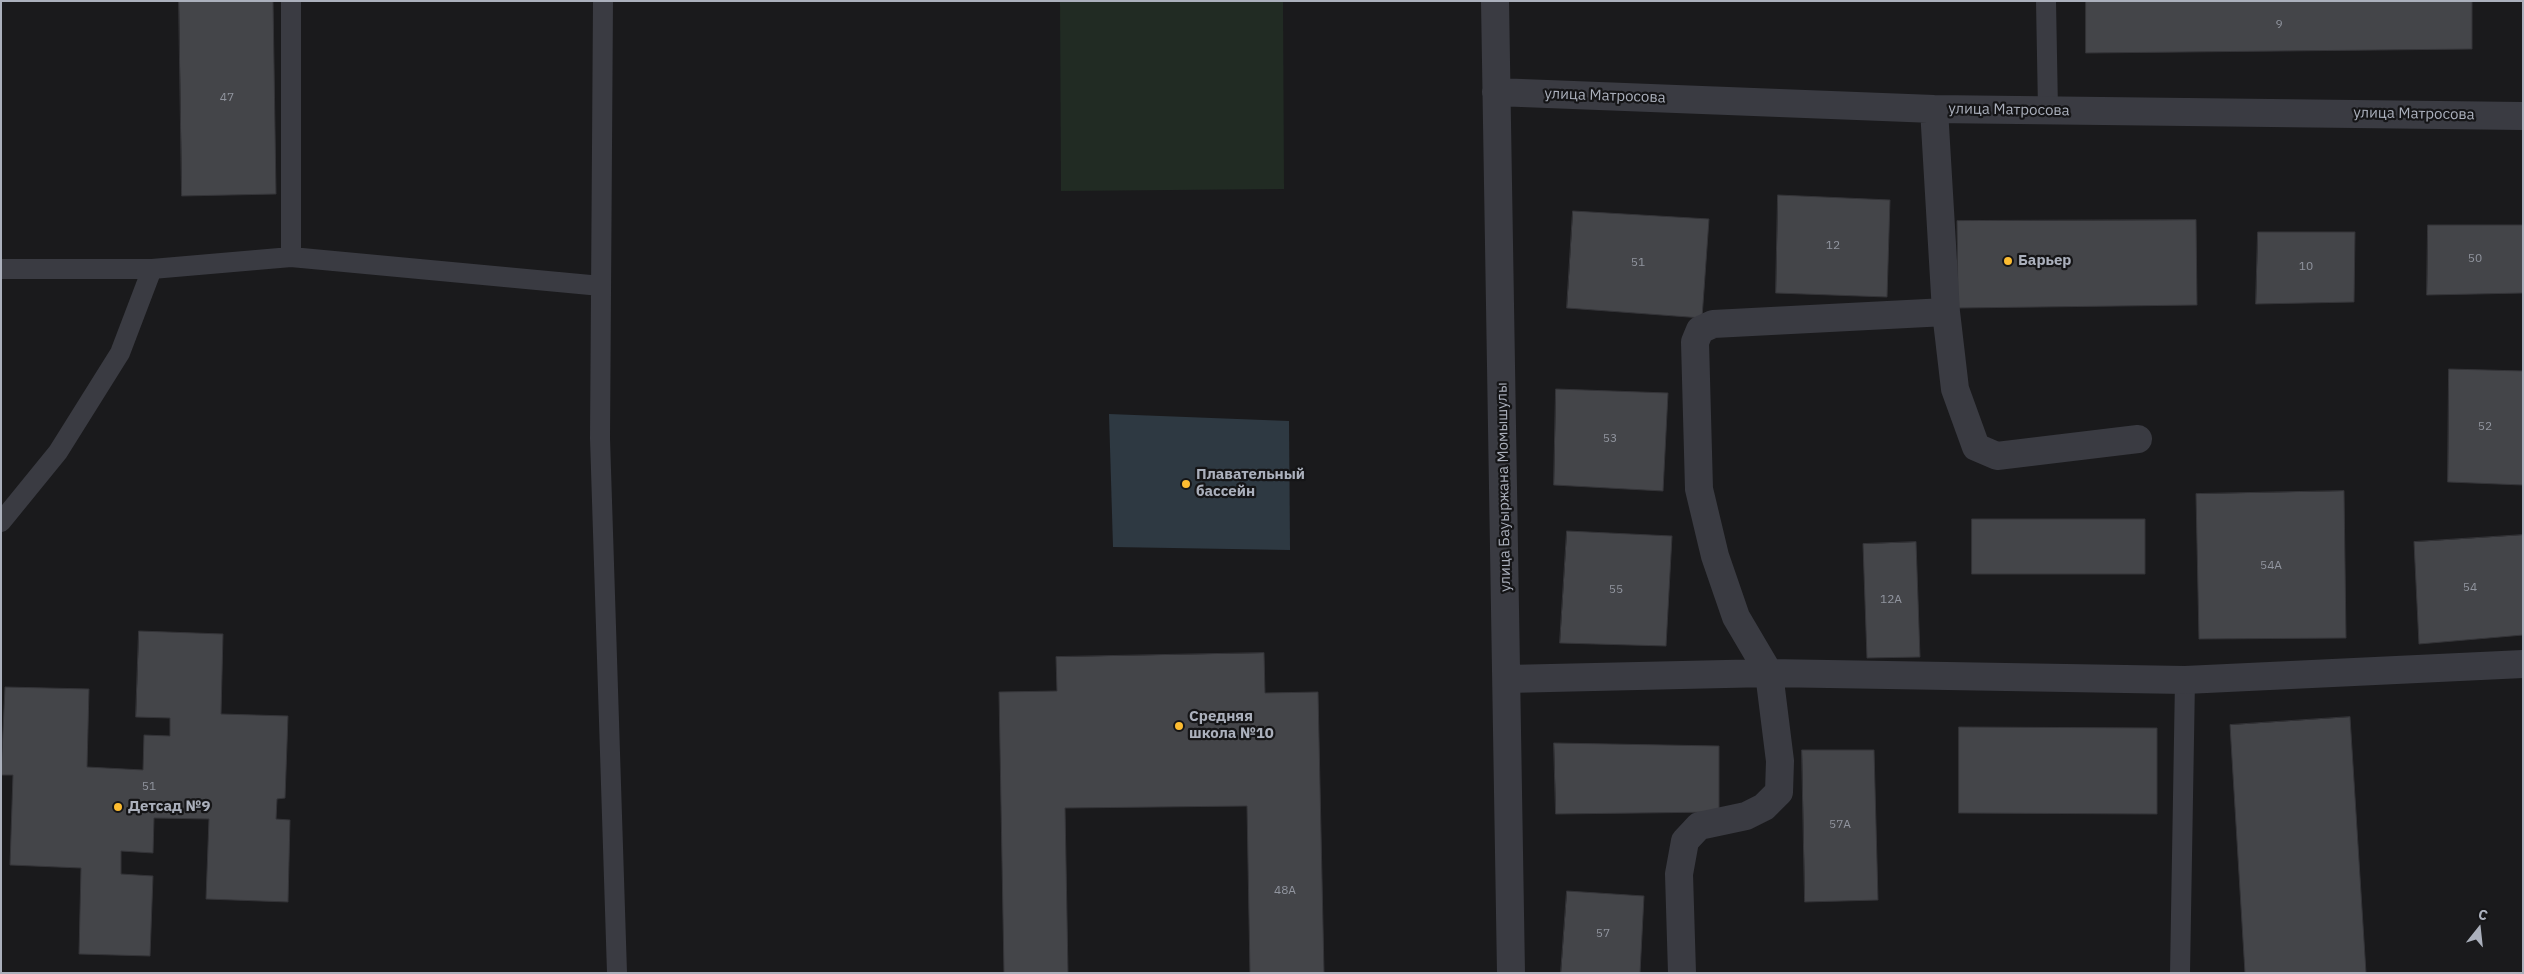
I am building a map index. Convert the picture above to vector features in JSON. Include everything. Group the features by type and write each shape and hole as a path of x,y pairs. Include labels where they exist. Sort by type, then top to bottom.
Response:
{"street":[{"name":"улица Бауыржана Момышулы","path":"1495,1 1511,973"},
{"name":"улица Матросова","path":"1496,92 1934,109 2523,116"},
{"path":"1934,109 1946,312 1955,390 1976,447 1997,456 2138,439"},
{"path":"1682,973 1679,874 1685,841 1699,826 1746,816 1764,807 1779,792 1780,760 1769,673 1736,617 1715,556 1699,489 1695,342 1700,330 1713,324 1946,312"},
{"path":"1507,679 1769,673 2185,680 2523,664"}],"lane":[{"path":"291,1 291,256"},
{"path":"603,1 600,438 617,973"},
{"path":"2046,1 2048,110"},
{"path":"1,269 152,268 291,256 601,286"},
{"path":"1,522 58,452 120,353 152,268"},
{"path":"2180,973 2185,680"}],"shaded area":[{"path":"1060,1 1283,1 1284,189 1061,191"},
{"path":"1109,414 1289,421 1290,550 1113,547"}],"building":[{"path":"179,1 273,1 276,194 182,196"},
{"path":"2086,1 2472,1 2472,49 2086,53"},
{"path":"1778,195 1890,200 1887,297 1776,293"},
{"path":"1573,211 1709,219 1702,318 1567,308"},
{"path":"2196,220 2197,305 1958,308 1957,221"},
{"path":"2428,225 2523,225 2523,293 2427,295"},
{"path":"2258,232 2355,232 2354,302 2256,304"},
{"path":"2449,369 2523,371 2523,485 2448,482"},
{"path":"1556,389 1668,393 1663,491 1554,485"},
{"path":"2344,491 2346,638 2199,639 2196,494"},
{"path":"1972,519 2145,519 2145,574 1972,574"},
{"path":"1567,531 1672,536 1666,646 1560,643"},
{"path":"2523,535 2523,635 2419,644 2414,542"},
{"path":"1916,542 1920,657 1867,658 1863,544"},
{"path":"139,631 223,634 221,714 288,716 285,798 277,799 276,819 290,820 288,902 206,899 209,819 154,818 153,853 121,851 121,874 153,876 150,956 79,954 81,868 10,865 13,775 1,775 5,687 89,689 87,767 143,770 144,735 170,736 170,718 136,717"},
{"path":"1264,653 1265,693 1318,692 1324,973 1250,973 1247,806 1065,808 1068,973 1004,973 999,692 1057,691 1056,657"},
{"path":"2350,717 2366,973 2245,973 2230,725"},
{"path":"1959,727 2157,728 2157,814 1959,813"},
{"path":"1554,743 1719,746 1719,812 1556,814"},
{"path":"1802,750 1874,750 1878,900 1805,902"},
{"path":"1567,891 1644,896 1640,973 1561,973"}],"place":[{"name":"Барьер","path":"2008,261"},
{"name":"Плавательный бассейн","path":"1186,484"},
{"name":"Средняя школа №10","path":"1179,726"},
{"name":"Детсад №9","path":"118,807"}]}
